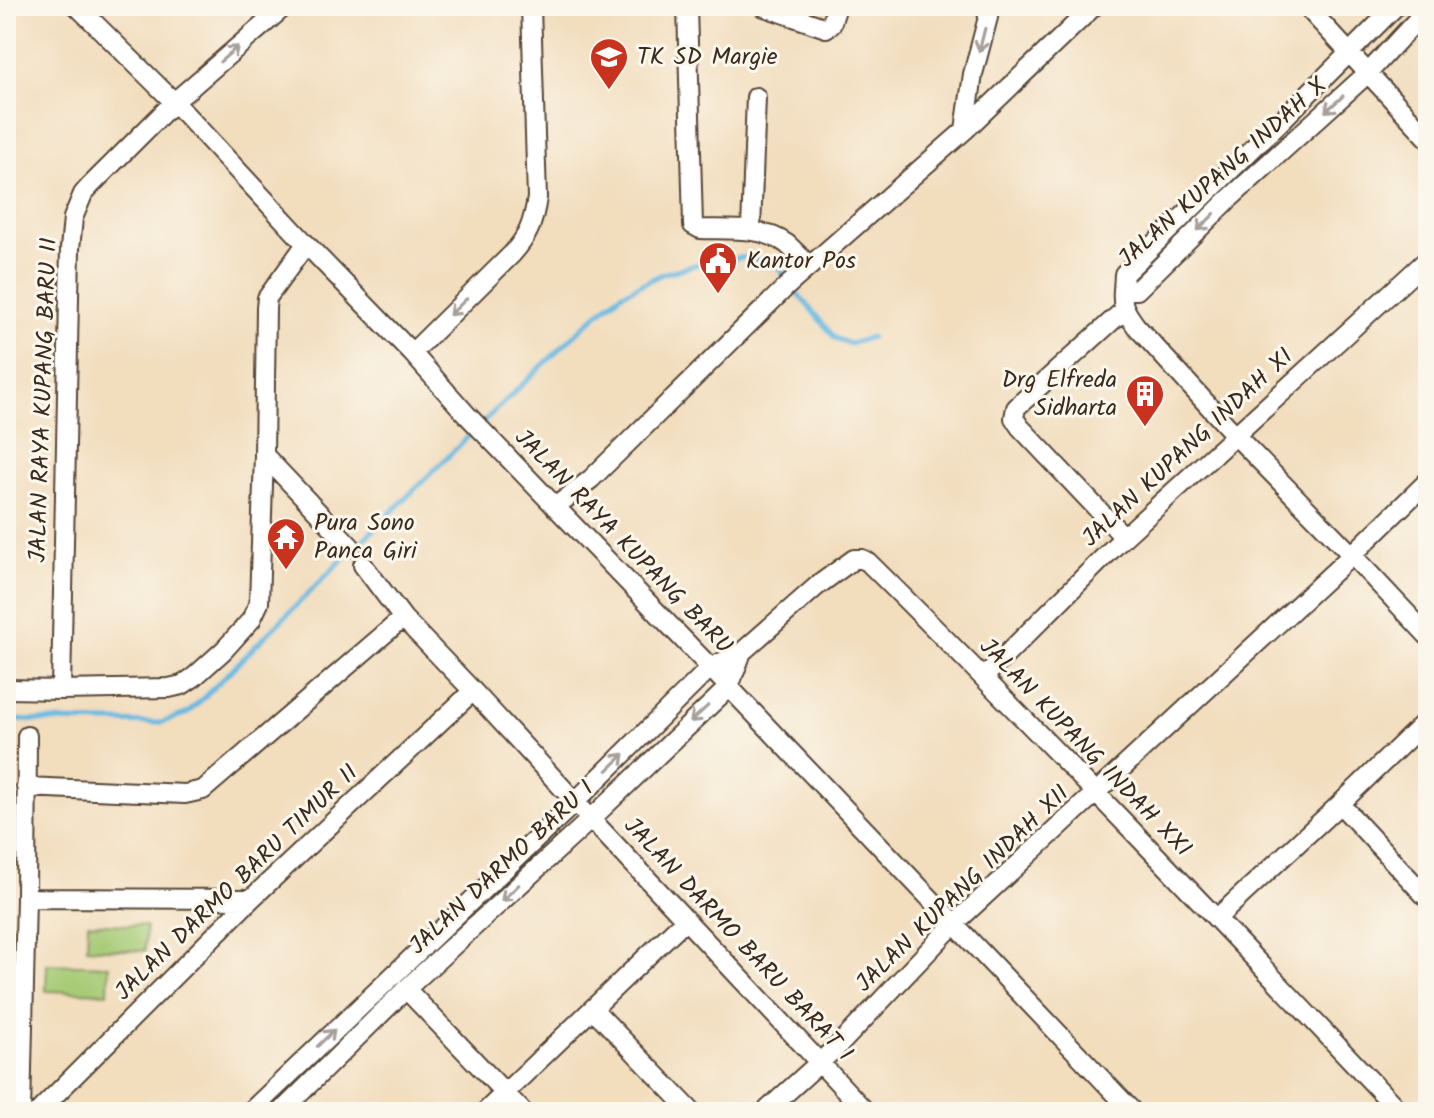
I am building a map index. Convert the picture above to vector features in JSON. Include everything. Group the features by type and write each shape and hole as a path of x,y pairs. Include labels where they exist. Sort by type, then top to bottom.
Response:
{"street":[{"name":"JALAN RAYA KUPANG BARU","path":"77,6 174,102 467,415 1133,1112"},
{"name":"JALAN RAYA KUPANG BARU II","path":"61,690 73,218 83,194 174,102 285,6"},
{"path":"412,353 505,262 525,239 533,222 537,198 531,6"},
{"path":"687,6 693,225 700,229 751,230 773,237 787,244 810,266"},
{"path":"762,6 826,28 831,25 837,6"},
{"path":"965,130 973,74 991,6"},
{"path":"555,507 591,479 789,285 965,130 1094,6"},
{"path":"1306,6 1424,134"},
{"name":"JALAN KUPANG INDAH X","path":"1396,6 1124,274 1123,289 1137,290 1229,199 1368,73 1428,8"},
{"path":"751,230 756,97"},
{"path":"1278,124 1292,142"},
{"path":"1214,185 1229,199"},
{"path":"6,689 169,688 182,685 194,677 251,620 259,603 267,298 306,244"},
{"name":"JALAN KUPANG INDAH XI","path":"984,677 1124,537 1428,259"},
{"path":"1123,289 1124,310 1136,326 1236,436 1428,636"},
{"path":"1124,310 1021,403 1016,408 1014,418 1124,537"},
{"path":"264,455 351,547"},
{"name":"JALAN KUPANG INDAH XII","path":"765,1112 841,1043 954,924 1428,481"},
{"name":"JALAN KUPANG INDAH XXI","path":"710,668 742,652 817,586 854,559 868,562 1097,792 1400,1112"},
{"name":"JALAN DARMO BARU BARAT I","path":"363,565 403,618 866,1112"},
{"path":"26,787 185,794 203,790 403,618"},
{"name":"JALAN DARMO BARU I","path":"281,1112 406,989 729,687 742,652"},
{"name":"JALAN DARMO BARU I","path":"250,1112 576,801 710,668"},
{"name":"JALAN DARMO BARU TIMUR II","path":"38,1112 251,899 473,691"},
{"path":"1217,918 1428,719"},
{"path":"21,1112 27,736"},
{"path":"1340,804 1428,899"},
{"path":"26,898 251,899"},
{"path":"485,1112 685,920"},
{"path":"406,989 523,1112"},
{"path":"593,1009 692,1112"},
{"path":"298,1066 311,1083"}],"green space":[{"path":"88,923 146,926 145,951 87,948"},
{"path":"47,964 109,966 108,993 46,991"}],"waterway":[{"path":"482,423 621,294 662,274 709,261 748,257 779,268 787,280"},
{"path":"793,288 835,338 850,344 871,337"},
{"path":"359,544 475,430"},
{"path":"6,720 160,723 188,713 348,554"}],"place":[{"name":"TK SD Margie","path":"609,91"},
{"name":"Kantor Pos","path":"718,295"},
{"name":"Drg Elfreda Sidharta","path":"1145,428"},
{"name":"Pura Sono Panca Giri","path":"286,571"}]}
